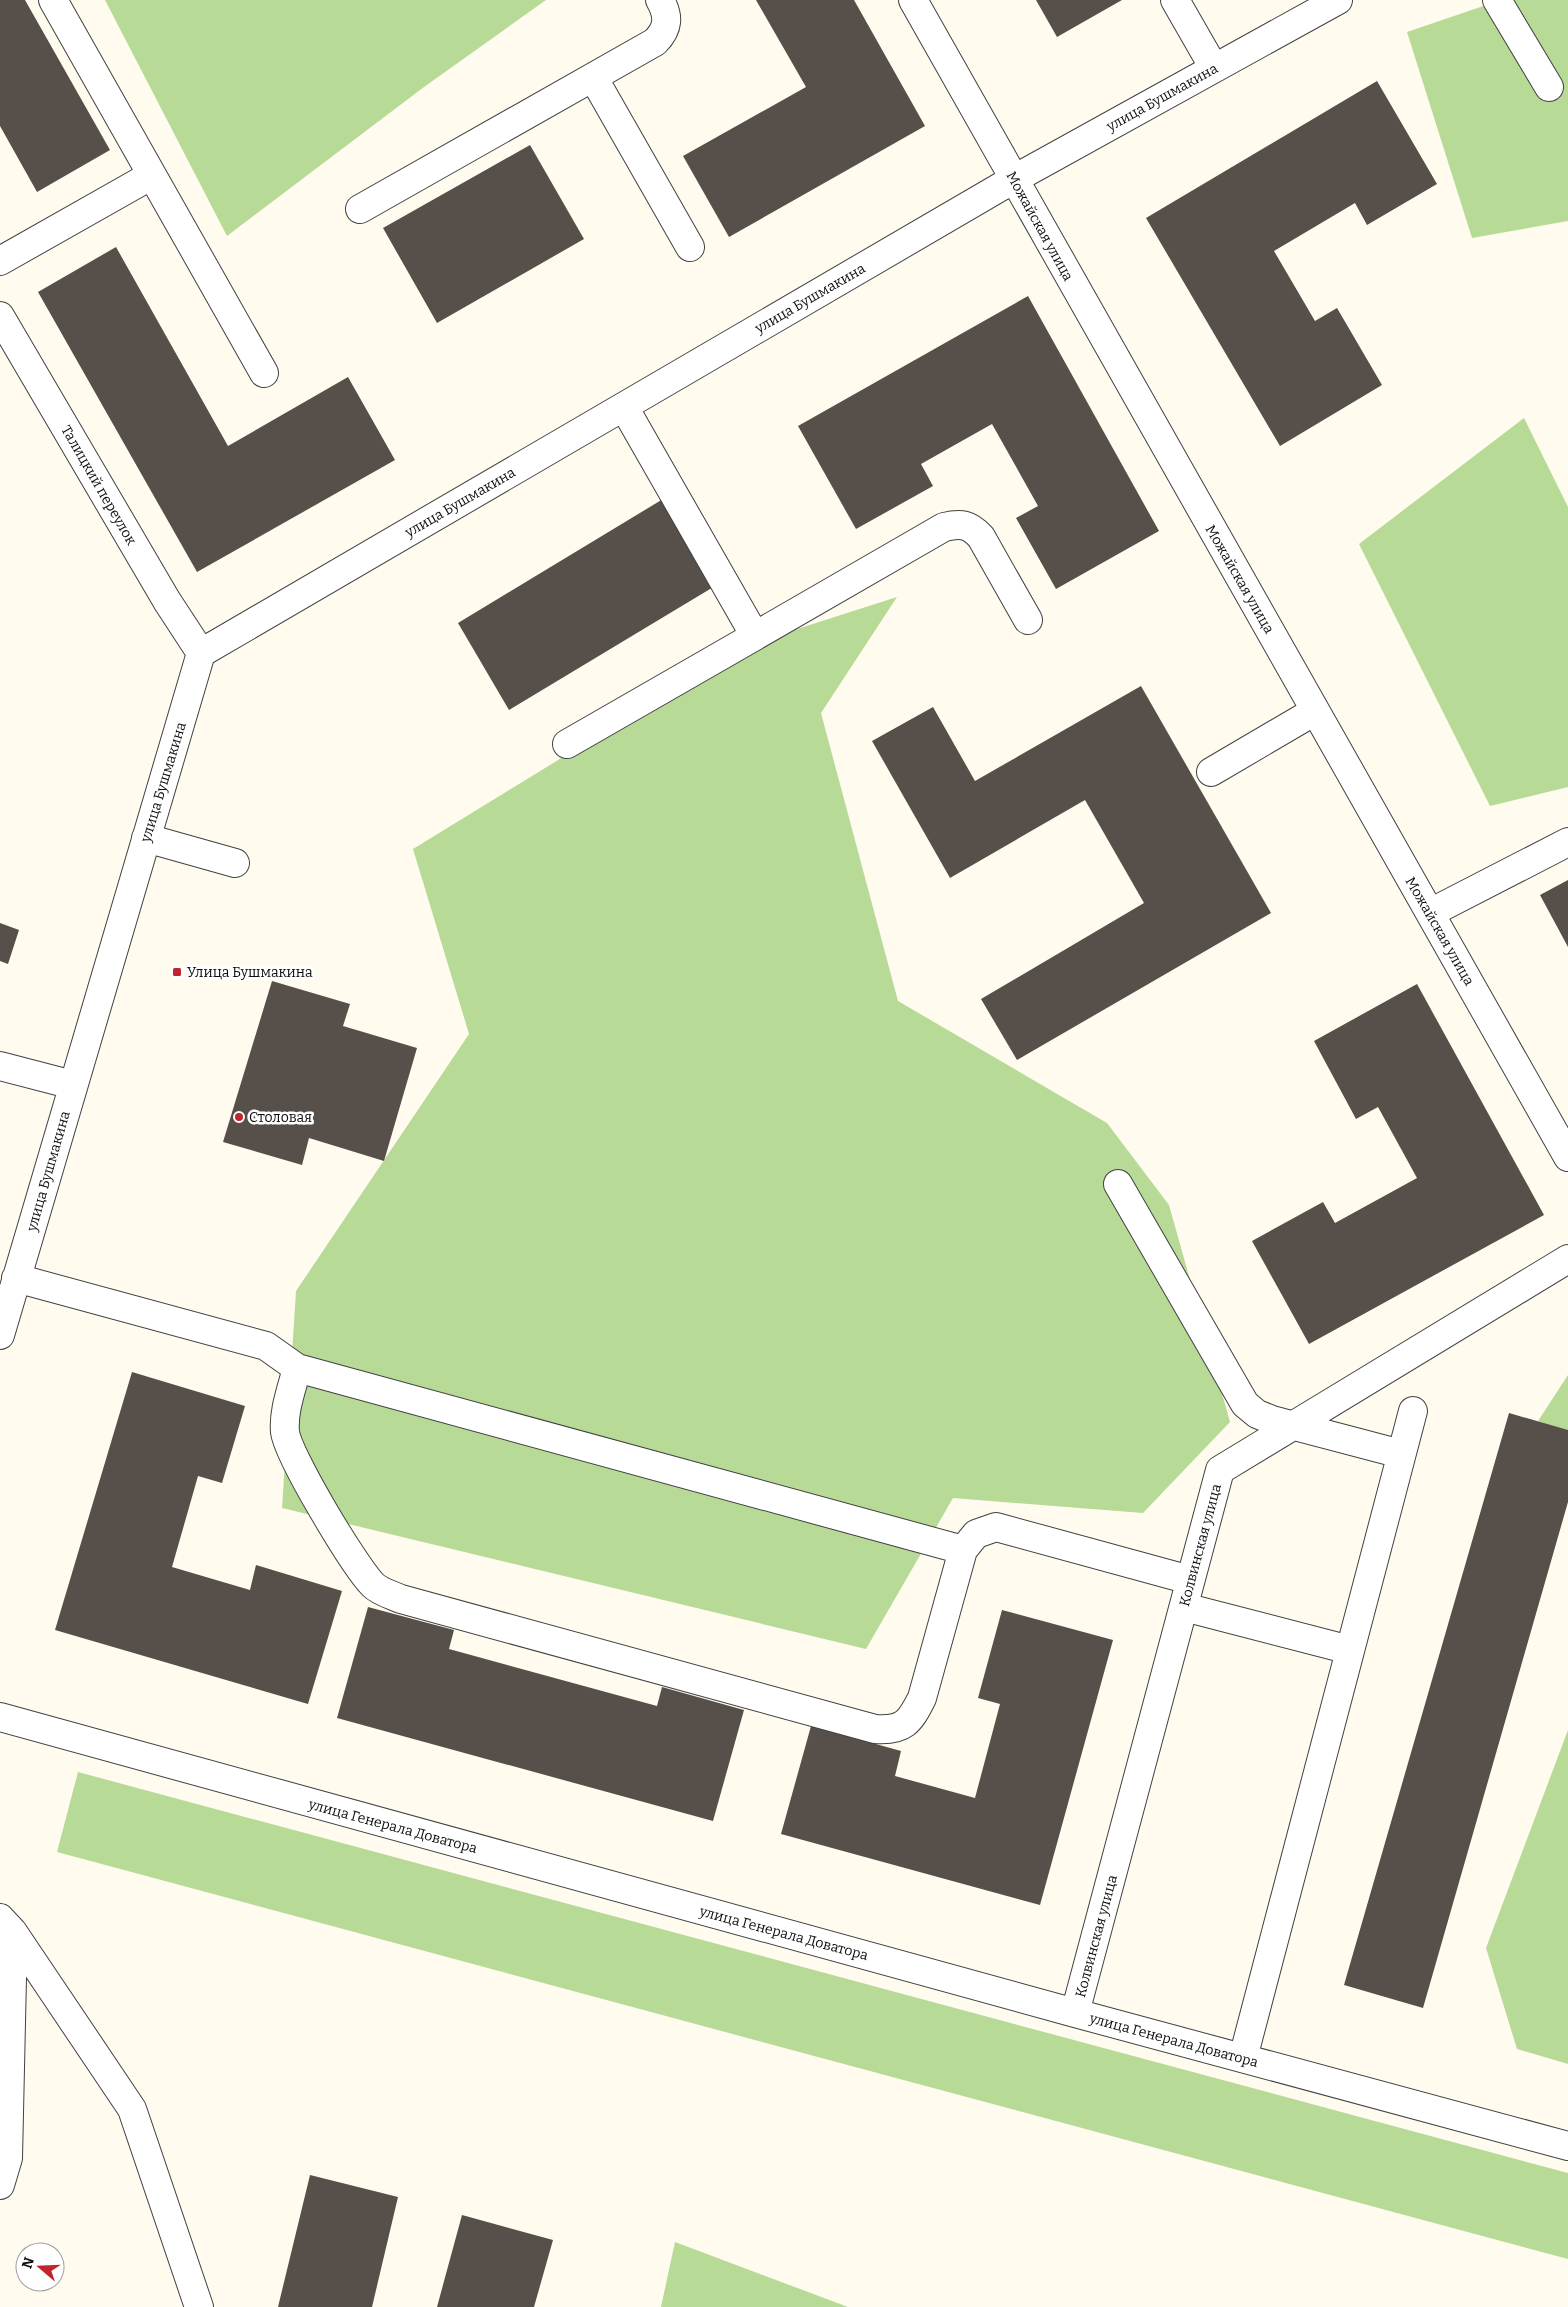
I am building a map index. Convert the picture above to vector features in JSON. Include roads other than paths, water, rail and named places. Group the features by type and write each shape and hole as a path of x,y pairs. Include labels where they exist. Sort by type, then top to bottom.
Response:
{"street":[{"path":"53,0 264,373"},
{"path":"360,209 655,42 663,34 668,22 660,0"},
{"name":"Можайская улица","path":"912,0 1568,1157"},
{"path":"1175,0 1214,68"},
{"path":"1497,0 1549,87"},
{"name":"улица Бушмакина","path":"0,1335 201,653 1014,179 1335,1"},
{"path":"593,76 690,246"},
{"path":"0,261 152,175"},
{"name":"Талицкий переулок","path":"0,316 168,601 201,653"},
{"path":"624,407 755,636"},
{"path":"567,744 944,527 958,523 972,527 981,537 1028,620"},
{"path":"1211,772 1315,711"},
{"path":"146,838 235,864"},
{"path":"1430,914 1568,842"},
{"path":"0,1066 73,1085"},
{"path":"1118,1184 1245,1404 1257,1414 1401,1454"},
{"name":"Колвинская улица","path":"1075,2013 1220,1470 1568,1259"},
{"path":"16,1278 266,1346 297,1368 963,1550"},
{"path":"297,1368 287,1406 285,1432 293,1453 356,1566 375,1587 400,1599 875,1729 894,1730 911,1719 922,1698 963,1550 976,1534 996,1527 1190,1580"},
{"path":"1243,2058 1413,1411"},
{"path":"1184,1606 1350,1650"},
{"name":"улица Генерала Доватора","path":"0,1717 1075,2013 1568,2146"},
{"path":"0,2185 8,2158 6,1925"},
{"path":"6,1925 132,2109 199,2307"}],"place":[{"name":"Улица Бушмакина","path":"177,972"},
{"name":"Столовая","path":"239,1117"}]}
